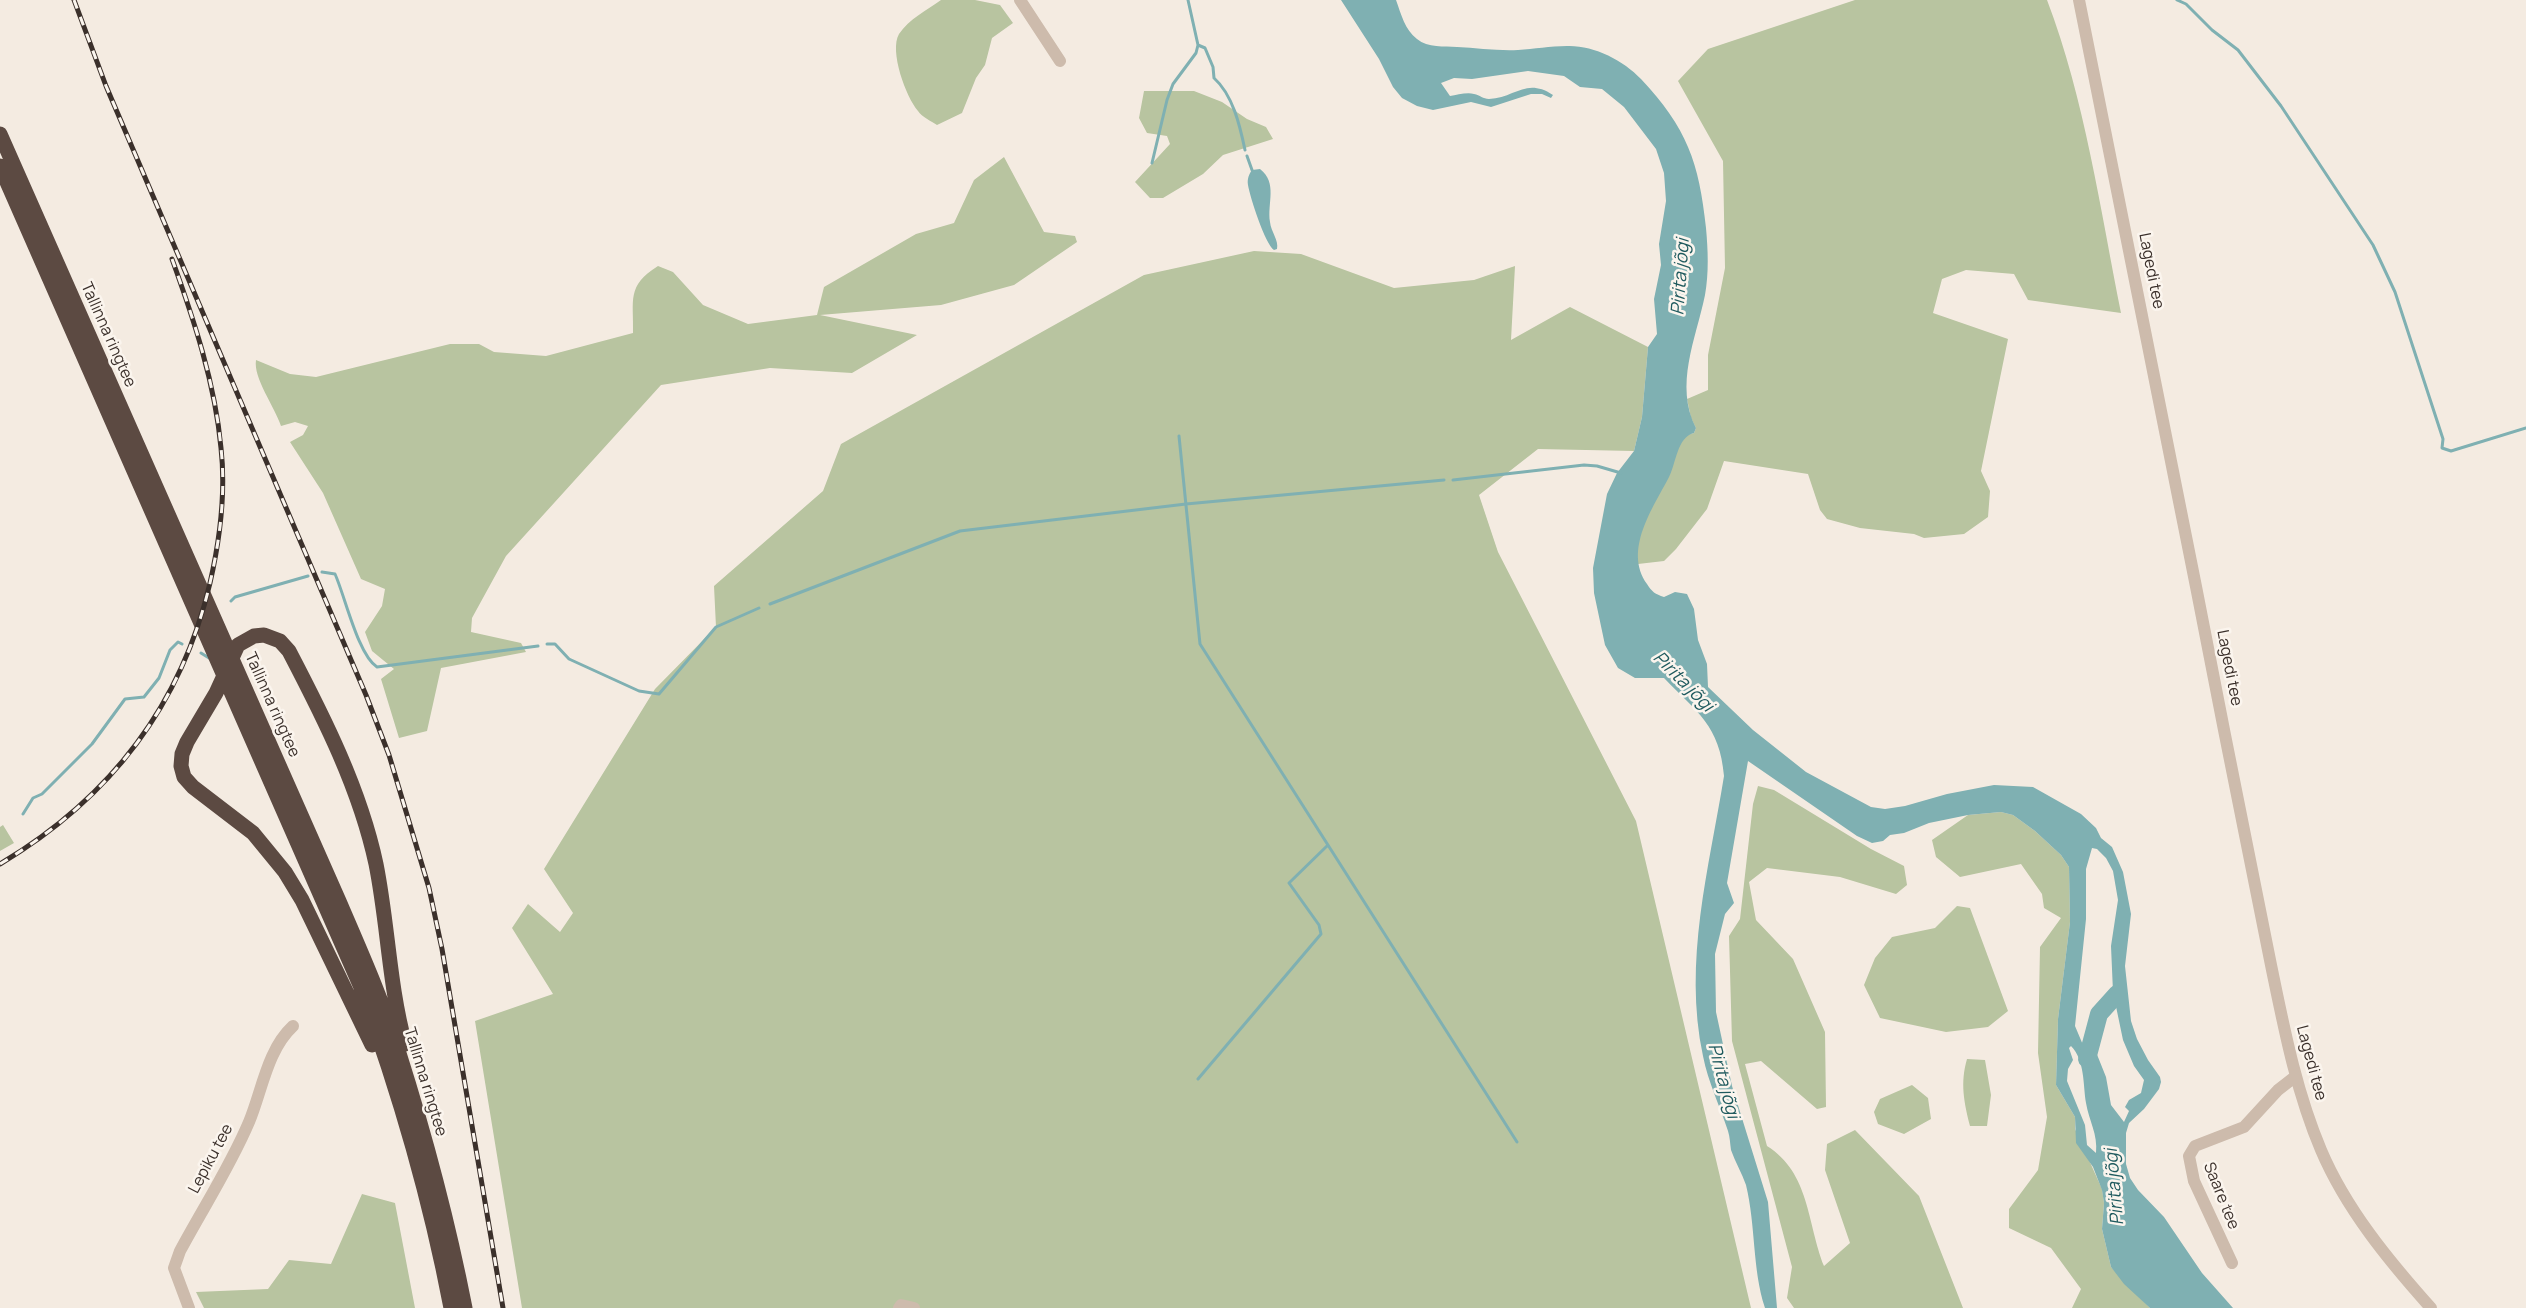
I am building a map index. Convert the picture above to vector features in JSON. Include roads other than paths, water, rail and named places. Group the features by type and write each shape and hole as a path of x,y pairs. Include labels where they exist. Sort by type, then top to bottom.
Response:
{"highway":[{"name":"Tallinna ringtee","path":"0,134 374,984 398,1048 440,1193 464,1308"},
{"name":"Tallinna ringtee","path":"0,166 360,985 384,1052 429,1202 451,1308"},
{"path":"411,1139 398,1121 380,1063 361,1019 302,900 285,872 253,833 193,787 184,777 181,766 182,754 187,742 216,694 238,645 254,636 271,636 280,641 289,651 343,763 357,801 377,872 399,1022 422,1103 421,1125"}],"street":[{"path":"1020,0 1060,61"},
{"name":"Lagedi tee","path":"2079,0 2174,466 2245,838 2296,1076 2322,1153 2339,1186 2383,1251 2431,1308"},
{"name":"Lepiku tee","path":"190,1308 174,1268 180,1251 249,1122 280,1039 293,1026"},
{"name":"Saare tee","path":"2232,1263 2194,1180 2189,1156 2195,1146 2244,1127 2278,1090 2296,1076"},
{"path":"900,1308 901,1305 914,1308"}],"water":[{"path":"1341,0 1396,0 1409,31 1421,42 1431,45 1495,50 1577,46 1597,51 1617,60 1634,72 1670,114 1688,147 1699,184 1707,236 1707,278 1705,295 1692,345 1687,379 1690,412 1696,428 1694,433 1688,436 1680,445 1669,477 1643,529 1638,557 1640,571 1652,591 1658,595 1664,597 1675,592 1687,594 1694,609 1698,640 1707,664 1708,687 1753,730 1806,772 1871,807 1885,809 1994,785 2033,787 2081,814 2096,828 2101,838 2112,847 2123,872 2131,914 2125,966 2131,1021 2137,1039 2160,1077 2161,1082 2159,1089 2144,1109 2129,1123 2126,1133 2126,1164 2130,1178 2138,1190 2164,1217 2202,1273 2233,1308 2150,1308 2124,1284 2111,1267 2102,1229 2104,1203 2102,1190 2093,1167 2076,1143 2075,1117 2056,1085 2058,1019 2070,922 2069,867 2061,855 2035,831 2013,815 2001,812 1968,815 1929,823 1904,833 1890,835 1883,841 1872,843 1857,836 1748,761 1727,883 1734,903 1725,914 1715,954 1716,1012 1732,1086 1768,1202 1777,1308 1765,1308 1758,1278 1746,1185 1731,1150 1728,1131 1708,1075 1698,1021 1696,985 1700,915 1724,776 1722,759 1718,744 1705,721 1664,678 1635,678 1618,668 1605,645 1594,593 1593,568 1607,494 1617,473 1634,451 1642,417 1648,347 1657,334 1654,299 1661,265 1659,244 1666,201 1664,173 1656,149 1624,107 1602,89 1580,87 1564,76 1528,71 1472,79 1454,78 1441,83 1450,96 1471,93 1489,99 1528,88 1544,90 1553,95 1551,98 1542,94 1531,94 1491,107 1471,102 1433,110 1417,106 1402,98 1393,87 1379,59","holes":["2092,848 2097,849 2106,858 2113,871 2118,900 2111,946 2113,992 2123,1040 2134,1066 2144,1080 2141,1093 2129,1100 2125,1107 2129,1111 2124,1122 2111,1105 2106,1077 2096,1052 2083,1045 2075,1026 2086,919 2086,869","2071,1046 2079,1058 2083,1073 2087,1110 2096,1140 2096,1153 2087,1145 2085,1125 2067,1081 2068,1069 2073,1060 2069,1048"]},
{"path":"1260,169 1269,181 1271,194 1269,215 1277,246 1277,249 1274,250 1262,230 1248,185 1252,170"}],"waterway":[{"path":"1152,163 1167,100 1173,84 1196,53 1198,45 1188,0"},
{"path":"2177,0 2186,4 2212,30 2238,50 2281,106 2373,245 2395,292 2443,439 2442,448 2451,451 2526,428"},
{"path":"1198,45 1205,48 1213,67 1214,78 1221,85 1231,102 1245,150"},
{"path":"1247,156 1252,170"},
{"path":"1179,436 1200,644 1517,1142"},
{"path":"1453,480 1584,465 1597,466 1621,473"},
{"path":"770,604 960,531 1186,504 1444,480"},
{"path":"322,572 335,574 358,638 364,651 377,667 538,646"},
{"path":"231,601 235,597 308,576"},
{"path":"547,644 555,644 569,659 639,691 659,694 716,627 759,608"},
{"path":"23,814 33,798 42,794 92,744 125,699 144,697 159,678 170,650 178,642 182,644"},
{"path":"201,653 209,658 210,655"},
{"path":"1198,1079 1321,934 1319,925 1289,883 1328,845"},
{"name":"Pirita jõgi","path":"2087,1059 2099,1014 2117,994"}],"railway":[{"path":"74,0 106,86 366,695 389,755 429,888 442,949 503,1308"},
{"path":"0,864 39,838 75,810 107,779 135,746 160,709 180,670 197,628 210,583 217,550 221,516 223,482 221,448 209,376 196,328 172,259"}]}
